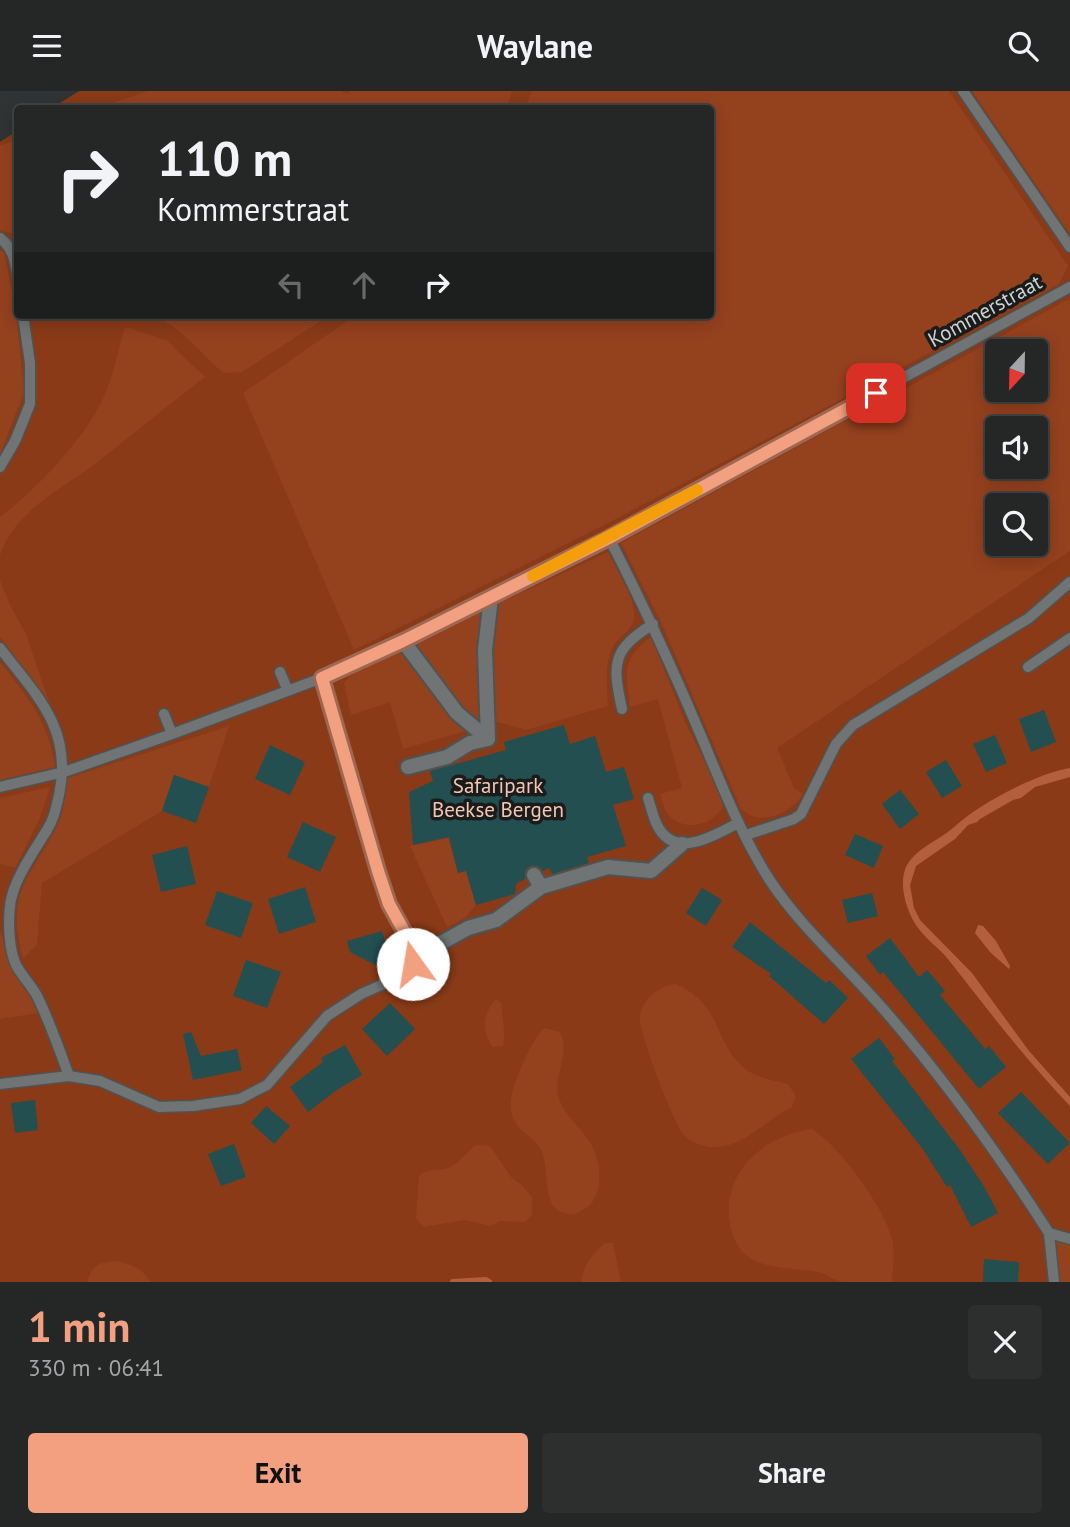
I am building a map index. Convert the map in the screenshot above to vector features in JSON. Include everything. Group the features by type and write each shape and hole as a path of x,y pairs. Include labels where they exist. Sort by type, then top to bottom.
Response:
{"street":[{"path":"488,739 485,650 491,597"},
{"path":"403,641 457,713 488,739"},
{"path":"408,767 447,757 470,743 488,739"},
{"path":"415,951 443,942 468,928 496,920 538,881 608,867 652,871 682,844"}],"lane":[{"path":"963,91 1070,247"},
{"path":"0,238 14,255"},
{"name":"Kommerstraat","path":"0,787 64,772 172,734 322,678 403,641 609,538 1070,287"},
{"path":"0,467 15,441 30,404 30,363 24,319"},
{"path":"609,538 653,624 738,823 769,879 788,905 900,1029 998,1157 1049,1233 1054,1282"},
{"path":"746,835 794,819 801,814 836,744 853,725 1029,618 1070,583"},
{"path":"622,709 616,682 617,657 632,638 653,624"},
{"path":"1028,667 1070,638"},
{"path":"0,648 44,705 54,723 61,745 64,772 54,819 25,865 10,904 10,932 15,962 36,994 69,1076"},
{"path":"280,672 288,691"},
{"path":"0,1084 69,1076 100,1081 159,1107 240,1100 267,1085 327,1016 361,994 404,975 413,964 415,951 389,904 322,678"},
{"path":"164,714 172,734"},
{"path":"648,798 657,825 665,836 682,844 706,841 738,823"},
{"path":"1049,1233 1070,1239"}],"green space":[{"name":"Safaripark Beekse Bergen","path":"79,91 1002,91 1070,177 1070,1282 0,1282 0,142 14,133 14,319 714,319 714,105 57,105"}],"shaded area":[{"path":"147,91 341,91 348,94 349,91 512,91 508,105 108,105"},
{"path":"532,91 949,91 1068,266 1059,284 614,520 354,650 243,393 350,319 714,319 714,105 526,105"},
{"path":"972,91 1070,91 1070,234"},
{"path":"14,141 14,242 11,233 0,230 0,146"},
{"path":"0,250 5,253 14,319 17,323 24,392 0,455"},
{"path":"1067,300 1070,301 1070,551 777,748 794,788 803,794 791,807 775,816 766,817 757,817 741,809 661,622 621,543 985,345 985,403 1048,403 1048,339 995,339"},
{"path":"159,319 324,319 242,372 224,373 181,332"},
{"path":"125,327 166,340 205,377 99,461 29,512 7,539 0,555 0,517 46,476 89,424 107,389"},
{"path":"608,552 629,594 634,619 611,652 607,675 608,706 526,730 497,722 403,749 390,702 351,715 344,683 353,672"},
{"path":"0,580 26,634 49,702 0,637"},
{"path":"651,637 686,724 720,791 723,807 712,818 698,825 675,821 666,811 660,794 682,788 658,699 630,707 627,676 630,660 634,652"},
{"path":"0,662 42,722 55,767 0,780"},
{"path":"229,726 209,787 174,775 162,811 42,883 37,945 23,958 18,935 18,901 29,874 59,821 68,778"},
{"path":"1070,768 1070,777 1035,787 1021,798 968,825 955,839 916,866 910,885 914,908 920,920 972,973 1029,1051 1070,1097 1070,1106 1022,1052 948,959 918,928 906,902 903,880 907,865 917,853 977,809 1024,783"},
{"path":"50,787 40,818 15,868 0,864 0,798"},
{"path":"448,838 458,873 466,871 476,905 465,918 447,927 410,846"},
{"path":"978,925 983,926 996,941 1010,966 1009,969 990,952 975,933"},
{"path":"0,930 10,961 39,1013 0,1019"},
{"path":"675,984 702,1001 726,1045 743,1067 759,1076 788,1084 796,1096 792,1107 748,1136 728,1145 704,1146 683,1134 658,1078 640,1019 643,1006 651,995"},
{"path":"496,999 501,1003 504,1041 503,1046 493,1047 485,1023 488,1010"},
{"path":"545,1028 560,1032 563,1040 557,1087 560,1102 591,1144 598,1165 596,1195 590,1205 576,1214 564,1213 551,1201 542,1152 517,1125 511,1110 519,1072 534,1041"},
{"path":"812,1129 847,1163 880,1210 892,1238 892,1282 843,1282 818,1272 762,1264 746,1255 736,1242 729,1217 730,1199 734,1183 742,1169 752,1157 779,1138"},
{"path":"476,1145 490,1146 511,1177 532,1197 532,1215 525,1222 500,1221 491,1226 464,1220 424,1227 416,1218 419,1176 428,1171 450,1167"},
{"path":"1054,1238 1070,1243 1070,1282 1058,1282"},
{"path":"605,1243 613,1243 621,1282 581,1282 589,1260"},
{"path":"115,1261 136,1267 151,1282 87,1282 97,1266"}],"building":[{"path":"1044,710 1056,742 1031,752 1019,719"},
{"path":"564,725 570,744 595,736 606,772 624,767 634,799 613,805 626,846 587,857 589,863 552,874 549,868 543,871 538,866 530,866 525,871 525,879 516,884 515,894 476,905 466,871 458,873 449,837 413,845 409,792 433,781 430,771 506,750 504,742"},
{"path":"995,735 1007,763 986,772 973,744"},
{"path":"270,745 305,762 290,795 255,779"},
{"path":"946,760 962,786 942,798 926,772"},
{"path":"174,775 209,787 196,823 162,811"},
{"path":"900,790 919,814 900,829 882,804"},
{"path":"303,822 336,837 320,872 287,857"},
{"path":"855,834 883,846 874,868 845,855"},
{"path":"187,846 196,884 161,892 152,855"},
{"path":"305,887 316,922 279,934 268,899"},
{"path":"702,888 722,900 706,926 686,913"},
{"path":"217,891 253,903 241,938 205,925"},
{"path":"872,893 878,916 848,923 842,900"},
{"path":"750,922 826,983 829,980 848,998 824,1024 769,976 771,974 732,947"},
{"path":"382,931 394,971 391,973 350,952 347,941"},
{"path":"890,938 919,977 927,970 945,991 940,995 985,1049 989,1046 1006,1067 979,1089 883,972 880,975 866,956"},
{"path":"246,960 281,972 267,1008 233,996"},
{"path":"390,1003 415,1029 387,1056 362,1029"},
{"path":"191,1032 201,1056 237,1049 242,1070 193,1080 183,1034"},
{"path":"879,1038 895,1059 892,1061 960,1150 998,1213 971,1227 950,1185 947,1187 922,1148 851,1059"},
{"path":"345,1045 362,1075 308,1112 290,1087 323,1062 321,1058"},
{"path":"1021,1092 1070,1143 1048,1164 998,1113"},
{"path":"35,1100 38,1130 15,1133 11,1103"},
{"path":"266,1106 290,1126 274,1144 251,1123"},
{"path":"234,1144 246,1177 221,1186 208,1154"},
{"path":"984,1259 1019,1262 1018,1282 983,1282"}],"waterway":[{"path":"453,1282 489,1282"}],"slow traffic":[{"path":"533,576 697,490"}],"route":[{"path":"413,964 415,951 389,904 322,678 403,641 609,538 876,393"}]}
